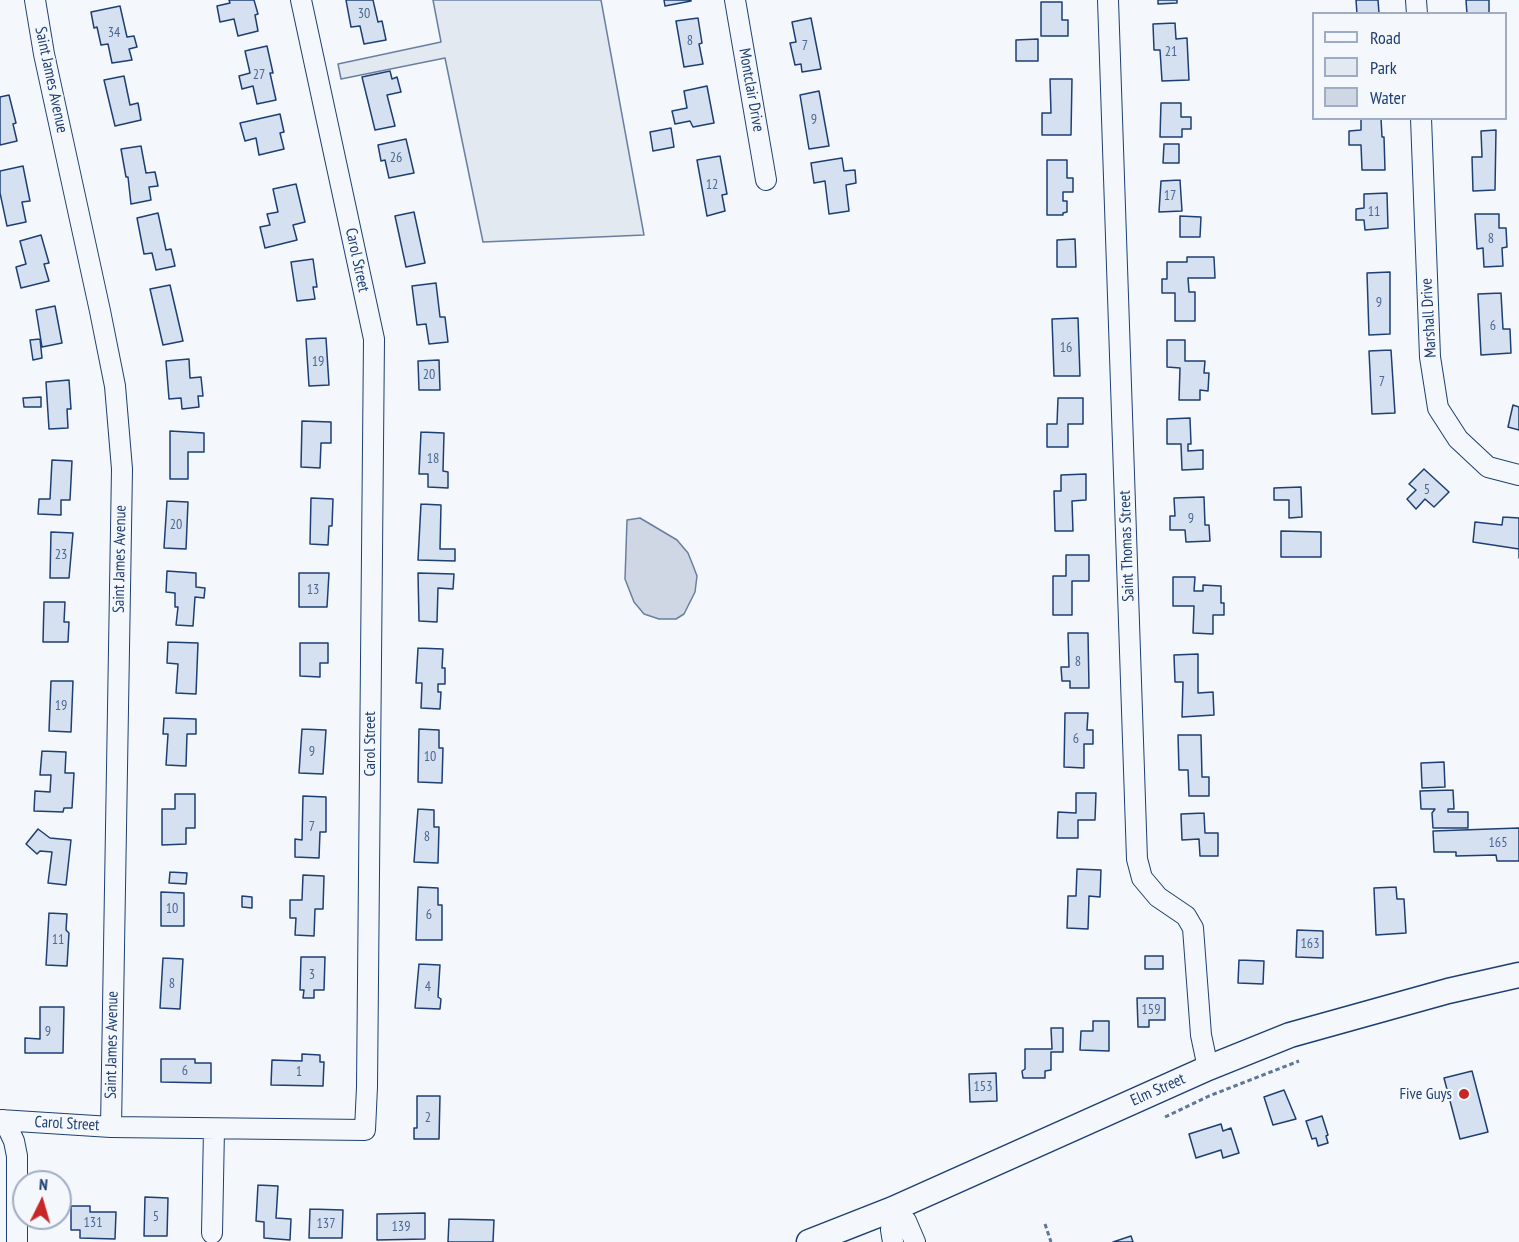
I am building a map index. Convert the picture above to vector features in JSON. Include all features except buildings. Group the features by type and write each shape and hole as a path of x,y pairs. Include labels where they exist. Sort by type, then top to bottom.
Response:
{"main road":[{"name":"Elm Street","path":"809,1242 893,1209 1208,1068 1290,1035 1448,991 1519,975"}],"street":[{"name":"Saint James Avenue","path":"35,0 44,54 115,386 122,469 111,1126"},
{"name":"Carol Street","path":"1,1123 214,1129 365,1130 374,339 301,0"},
{"name":"Montclair Drive","path":"735,0 766,180"},
{"name":"Saint Thomas Street","path":"1108,0 1137,859 1142,878 1158,897 1186,916 1193,928 1201,1035 1208,1068"},
{"name":"Marshall Drive","path":"1421,120 1430,357 1438,408 1458,439 1488,467 1519,475"},
{"path":"1,1123 14,1141 17,1156 17,1242"},
{"path":"212,1233 214,1129"},
{"path":"893,1209 891,1230 893,1242"},
{"path":"893,1209 906,1221 915,1242"}],"path":[{"path":"1164,1117 1209,1096 1299,1061"},
{"path":"1045,1224 1051,1242"}],"green space":[{"path":"433,0 601,0 644,235 483,242 445,58 341,79 338,64 441,42"}],"water":[{"path":"640,518 677,540 688,553 697,576 695,592 684,614 676,619 659,619 644,614 634,602 625,579 627,520"}],"place":[{"name":"Five Guys","path":"1464,1094"}]}
